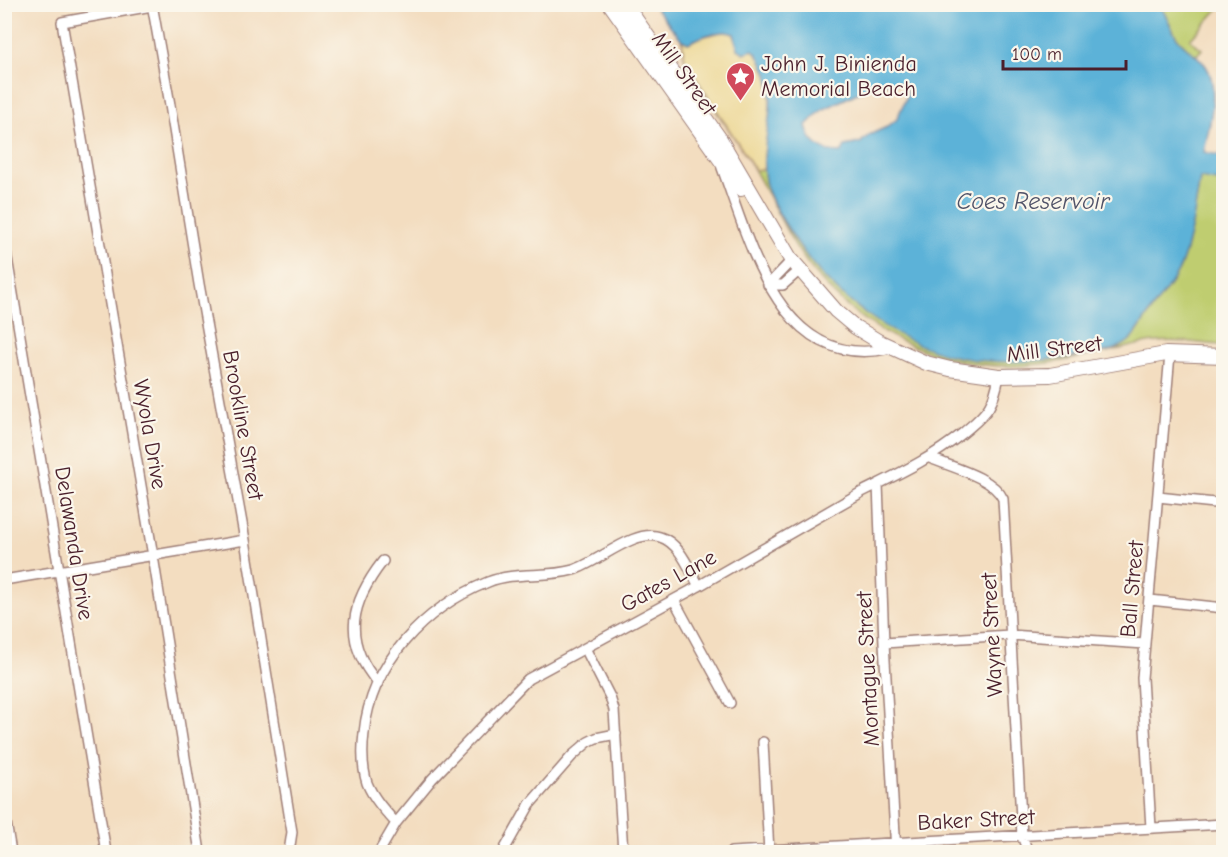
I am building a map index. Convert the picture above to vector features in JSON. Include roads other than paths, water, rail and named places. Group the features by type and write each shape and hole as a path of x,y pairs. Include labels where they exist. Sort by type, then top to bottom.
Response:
{"main road":[{"name":"Mill Street","path":"610,4 751,204 769,224"},
{"name":"Mill Street","path":"625,4 720,139 756,196 769,224 796,265 836,311 855,327 891,348 926,363 999,376 1050,375 1134,358 1170,354 1224,356"}],"street":[{"name":"Wyola Drive","path":"152,5 62,22 153,556 200,852"},
{"name":"Brookline Street","path":"152,5 245,540 292,832 289,852"},
{"path":"716,153 753,254 768,285 797,324 818,340 837,348 854,352 891,348"},
{"name":"Delawanda Drive","path":"4,240 106,852"},
{"path":"768,285 796,265"},
{"name":"Ball Street","path":"1151,828 1142,678 1170,354"},
{"name":"Gates Lane","path":"379,852 396,823 432,779 528,679 674,600 878,484 930,458 977,422 994,395 999,376"},
{"name":"Wayne Street","path":"930,458 986,481 1001,496 1004,507 1022,836 1028,852"},
{"name":"Montague Street","path":"878,484 884,644 896,848"},
{"path":"1158,497 1224,504"},
{"path":"396,823 370,790 364,768 365,724 369,703 391,658 403,642 429,616 461,594 496,579 571,571 597,560 633,539 649,535 663,538 678,550 699,586"},
{"path":"4,580 245,540"},
{"path":"378,683 357,651 355,622 365,587 383,561"},
{"path":"674,600 730,703"},
{"path":"1150,600 1224,608"},
{"path":"884,644 1010,635 1145,644"},
{"path":"585,648 613,705 623,852"},
{"path":"503,852 530,804 572,756 596,738 616,734"},
{"path":"763,742 769,851"},
{"path":"4,811 11,852"},
{"name":"Baker Street","path":"731,852 896,848 1022,836 1224,824"}],"water":[{"name":"Coes Reservoir","path":"653,5 1158,5 1176,36 1203,62 1210,74 1213,96 1204,152 1223,156 1223,182 1200,178 1191,231 1179,269 1138,331 1123,345 1116,349 1092,354 1016,362 977,360 941,352 894,332 850,301 813,264 784,223 770,197 765,181 764,152 770,93 768,79 756,53 753,50 744,53 738,49 734,34 728,32 710,34 688,43 682,40","holes":["878,83 903,83 908,88 908,93 897,119 887,127 869,135 860,143 845,146 841,153 834,153 818,146 810,137 806,125 822,110"]}],"place":[{"name":"John J. Binienda Memorial Beach","path":"740,102"}]}
